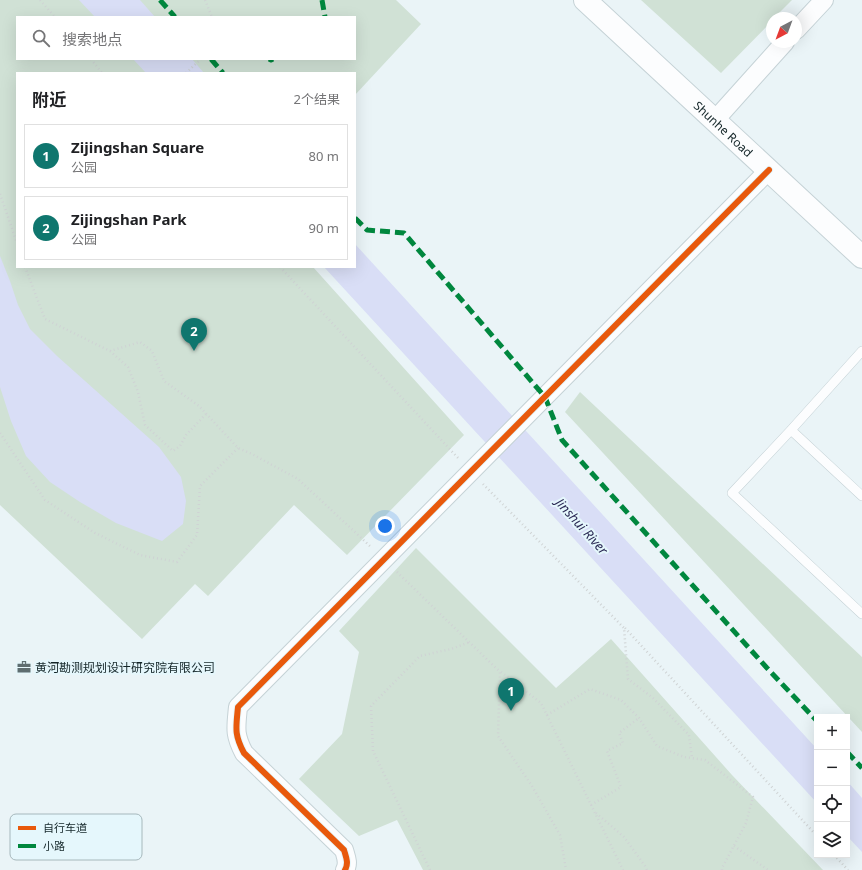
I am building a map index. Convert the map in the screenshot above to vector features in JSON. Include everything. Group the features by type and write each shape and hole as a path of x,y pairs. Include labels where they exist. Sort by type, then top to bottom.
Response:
{"street":[{"name":"Shunhe Road","path":"585,0 862,257"},
{"path":"802,24 824,0"},
{"path":"714,120 780,48"},
{"path":"345,870 347,867 347,858 344,850 244,753 238,742 235,730 238,707 769,170"}],"lane":[{"path":"862,351 732,493 862,614"},
{"path":"791,430 862,496"}],"path":[{"path":"40,0 54,16"},
{"path":"205,0 212,16"},
{"path":"92,60 101,72"},
{"path":"187,72 201,60"},
{"path":"0,194 16,240"},
{"path":"25,268 45,319 110,351 128,367 138,392 145,425 173,451 180,446 186,435 206,414"},
{"path":"281,268 475,468 814,833"},
{"path":"110,351 140,342 152,351 164,381 199,406 238,448 298,479 384,559 500,672 541,703 623,870"},
{"path":"0,433 45,500 95,533 140,555 178,562 198,535 200,486 238,448"},
{"path":"624,628 628,679 653,698 689,735 692,758"},
{"path":"430,870 373,751 371,706 420,656 451,649 470,642"},
{"path":"500,672 498,736 532,786 560,835 566,870"},
{"path":"547,715 590,689 621,700 639,718 656,746 684,757 705,760 753,797 746,823 722,870"},
{"path":"591,805 621,787 607,751 623,743 619,733 639,718"},
{"path":"594,812 624,837 647,870"},
{"path":"734,846 768,870"},
{"path":"837,858 848,870"}],"green space":[{"path":"0,0 396,0 421,24 356,94 356,72 16,72 16,268 314,268 464,435 347,555 294,505 208,596 195,584 142,639 0,505"},
{"path":"641,0 792,0 780,12 766,12 766,27 721,73"},
{"path":"580,392 862,657 862,732 850,719 850,714 845,714 565,412"},
{"path":"416,548 556,688 611,639 732,775 823,870 423,870 397,820 359,836 299,779 342,734 359,652 339,631"}],"water":[{"path":"79,0 140,0 154,16 94,16"},
{"path":"134,60 193,60 203,72 145,72"},
{"name":"Jinshui River","path":"356,245 814,746 814,800 325,268 356,268"},
{"path":"0,256 18,305 30,329 57,356 159,447 181,477 186,501 183,524 162,541 116,523 80,502 50,482 26,456 11,421 0,387"},
{"path":"850,784 862,798 862,852 850,839"}],"marked path":[{"path":"160,0 174,16"},
{"path":"322,0 325,16"},
{"path":"212,60 222,72"},
{"path":"356,219 367,230 404,233 545,397 562,440 767,668 814,718"},
{"path":"850,755 862,768"}],"cycle path":[{"path":"345,870 347,862 344,850 244,753 236,731 238,707 769,170"}],"place":[{"name":"Zijingshan Park","path":"194,351"},
{"name":"黄河勘测规划设计研究院有限公司","path":"24,667"},
{"name":"Zijingshan Square","path":"511,711"}]}
